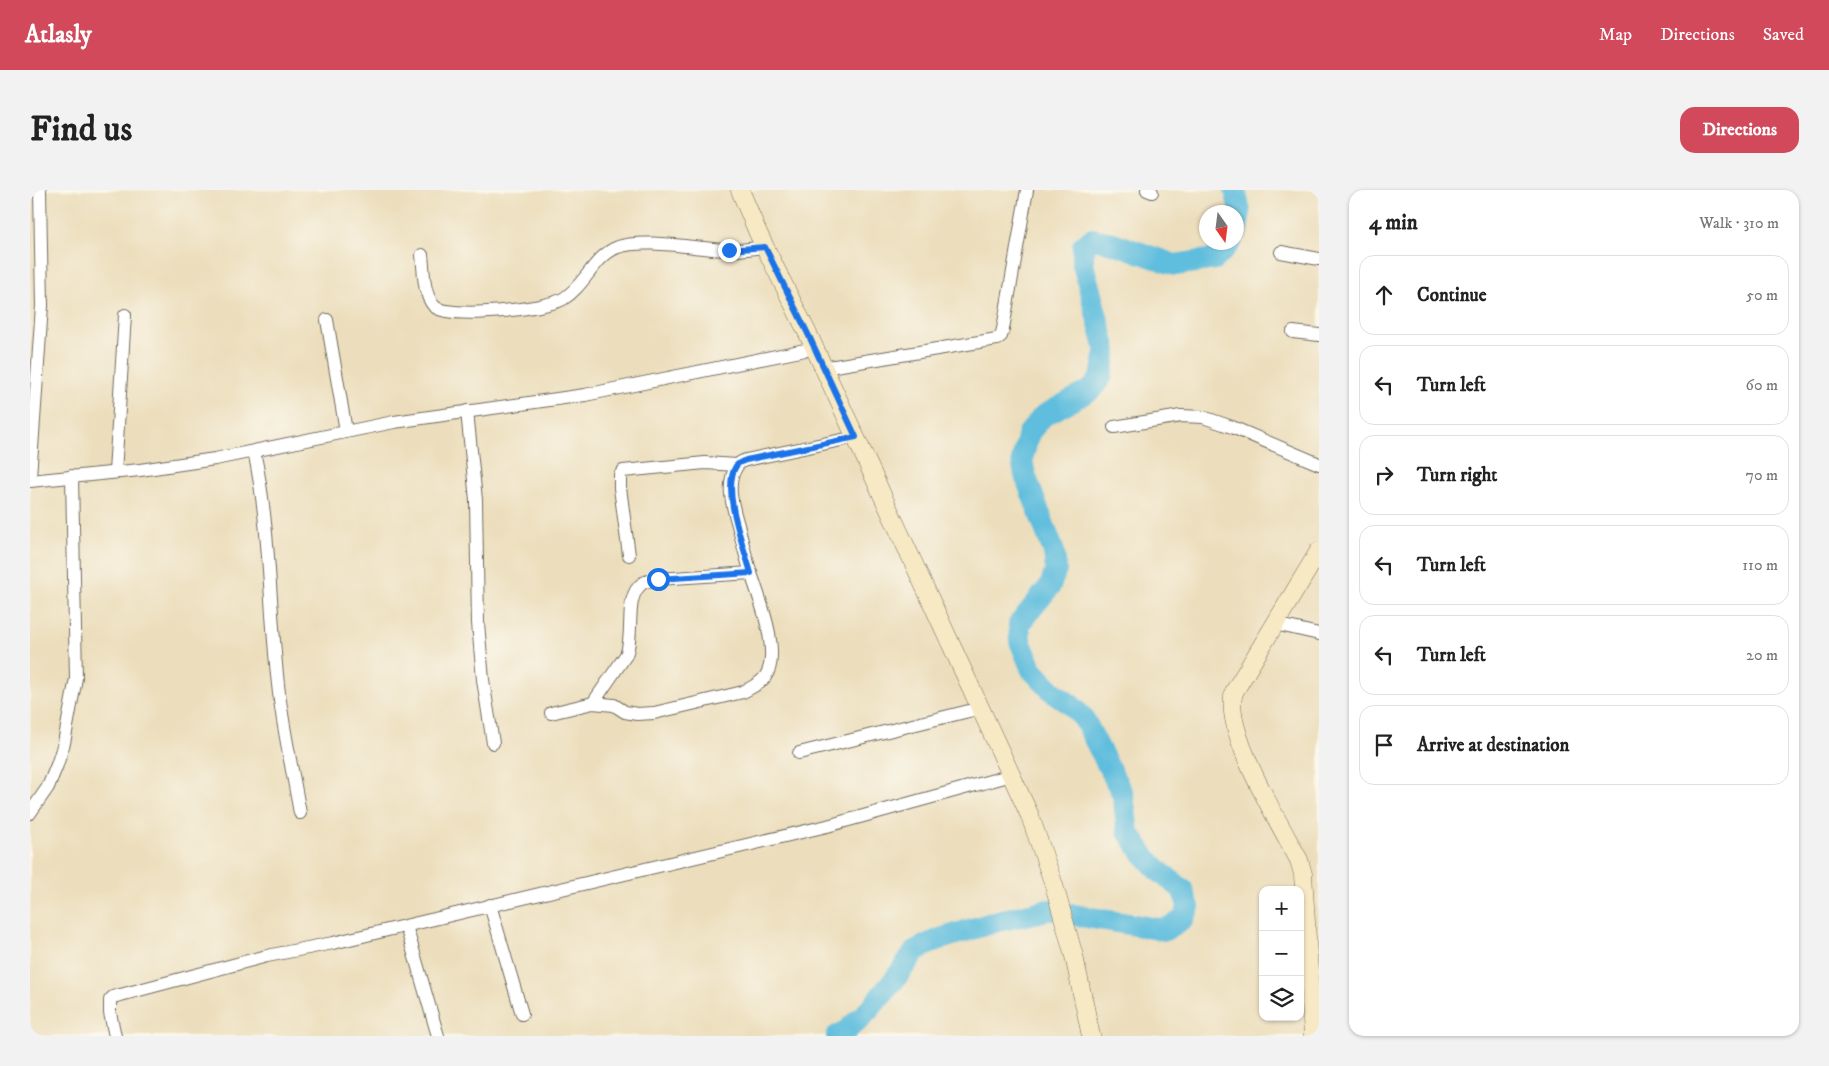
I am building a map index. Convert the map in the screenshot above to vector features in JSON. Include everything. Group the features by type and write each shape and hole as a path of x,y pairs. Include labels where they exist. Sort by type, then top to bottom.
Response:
{"main road":[{"path":"740,190 765,247 815,348 1030,816 1054,885 1074,956 1090,1036"},
{"path":"1313,1036 1303,874 1298,860 1246,759 1232,710 1232,700 1234,692 1319,550"}],"street":[{"path":"30,477 42,306 40,190"},
{"path":"823,368 997,339 1001,336 1027,190"},
{"path":"422,255 428,296 435,308 447,312 513,311 562,300 573,292 605,254 617,247 626,245 670,245 729,250 765,247"},
{"path":"1282,252 1319,259"},
{"path":"115,472 125,315"},
{"path":"327,320 346,431"},
{"path":"1293,332 1319,335"},
{"path":"30,481 215,459 394,422 585,395 815,348"},
{"path":"467,411 476,500 478,624 483,680 493,743"},
{"path":"1114,427 1180,416 1203,417 1232,427 1319,464"},
{"path":"629,555 620,488 620,475 623,471 705,463 737,465 746,460 856,437"},
{"path":"254,450 264,502 279,693 300,813"},
{"path":"551,713 593,703 614,705 625,712 637,714 654,712 743,692 765,677 770,665 770,641 762,604 751,573 732,502 731,479 737,465"},
{"path":"30,813 48,787 57,765 64,743 76,678 72,476"},
{"path":"593,703 626,655 629,646 632,598 636,589 644,582 658,579 751,573"},
{"path":"1276,624 1319,634"},
{"path":"799,753 981,708"},
{"path":"115,1036 109,1006 110,1000 113,997 267,956 333,943 827,826 1012,775"},
{"path":"490,905 522,1014"},
{"path":"406,926 438,1036"}],"waterway":[{"path":"1235,190 1238,205"},
{"path":"1074,915 1165,930 1183,919 1189,907 1182,889 1160,872 1144,855 1128,832 1123,795 1084,719 1071,705 1052,691 1032,670 1020,641 1019,624 1050,586 1056,570 1054,552 1025,475 1022,460 1029,433 1043,416 1092,389 1101,377 1106,351 1083,264 1083,246 1092,239 1113,243 1175,265 1215,259 1223,250"},
{"path":"837,1036 845,1032 868,1011 916,950 937,940 998,921 1051,910"}],"route":[{"path":"658,579 751,573 732,502 731,479 737,465 746,460 856,437 765,247 729,250"}]}
